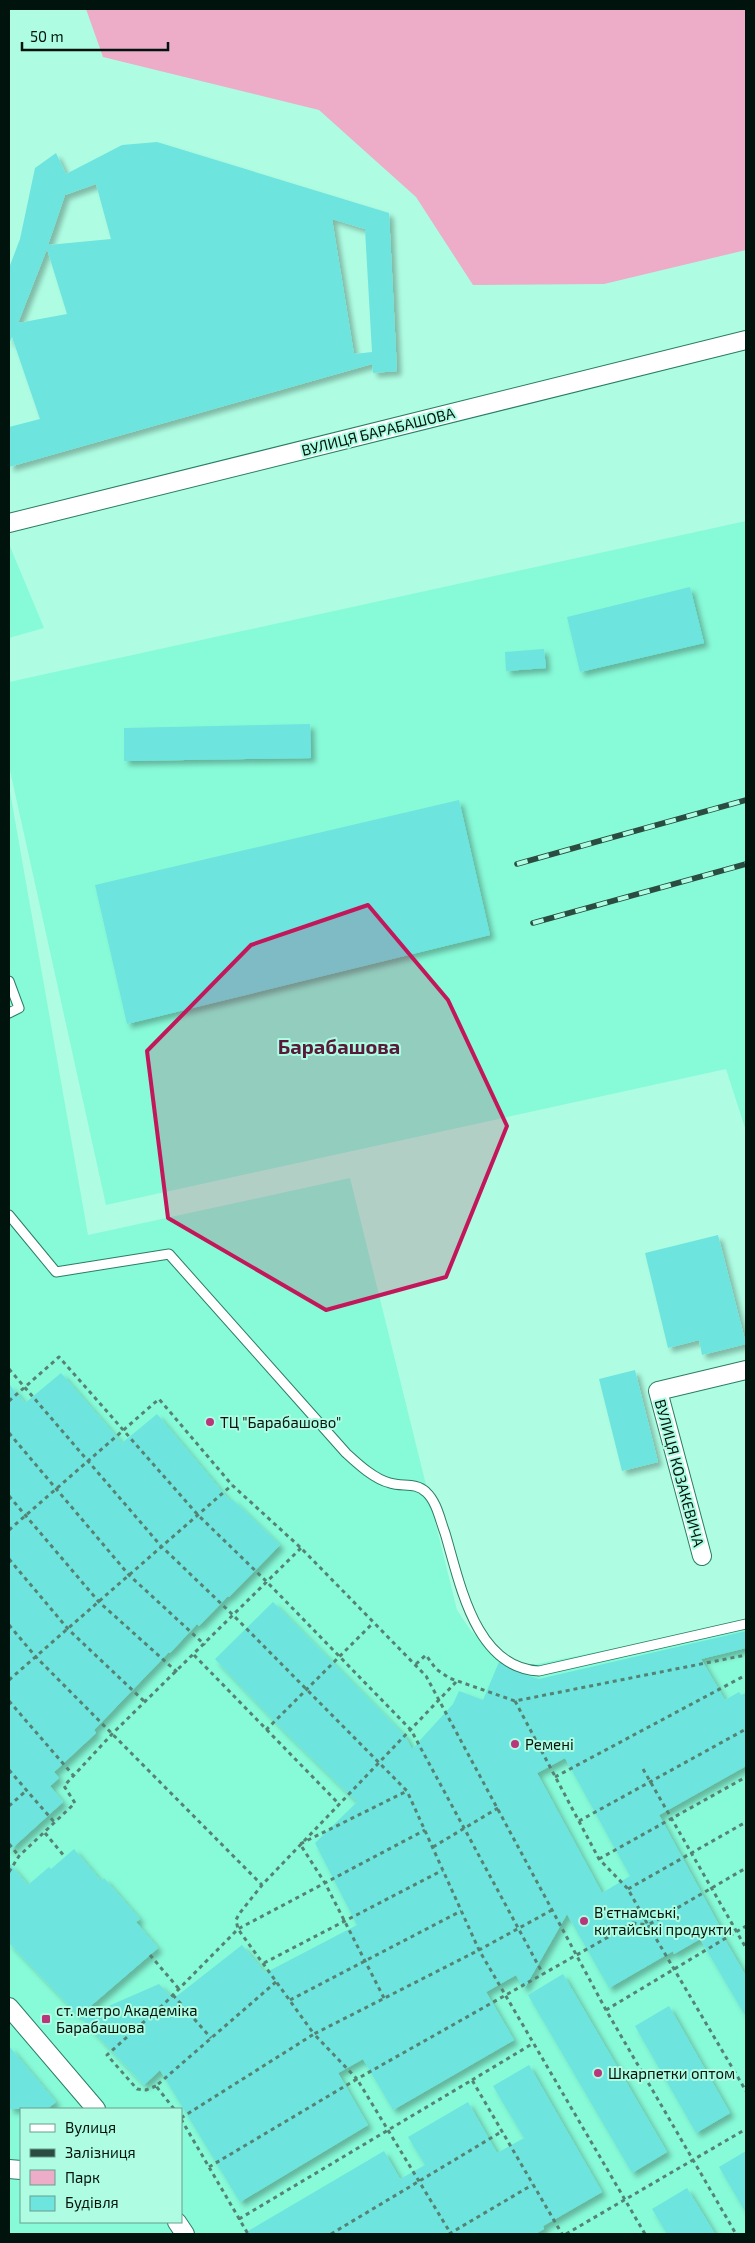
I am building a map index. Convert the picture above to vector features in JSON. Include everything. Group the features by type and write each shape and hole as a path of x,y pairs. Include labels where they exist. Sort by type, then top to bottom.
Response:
{"street":[{"name":"ВУЛИЦЯ БАРАБАШОВА","path":"9,523 746,340"},
{"name":"ВУЛИЦЯ КОЗАКЕВИЧА","path":"702,1556 658,1390 746,1370"},
{"path":"9,2007 95,2108"},
{"path":"178,2223 185,2234"}],"lane":[{"path":"9,981 19,1008 9,1013"},
{"path":"9,1216 56,1272 169,1254 346,1453 360,1465 389,1483 408,1484 420,1487 426,1492 436,1509 473,1619 492,1648 504,1660 516,1667 539,1671 746,1624"}],"path":[{"path":"9,1401 59,1357 198,1515 267,1582 411,1730 544,1974"},
{"path":"9,1369 161,1546 234,1616 407,1791 479,1950 532,2044 645,2234"},
{"path":"9,1530 159,1399 232,1485 301,1548 373,1623 416,1664 433,1686 438,1701 498,1808 606,2010 736,2234"},
{"path":"9,1433 128,1575 205,1645"},
{"path":"9,1680 232,1485"},
{"path":"9,1496 99,1602 176,1672"},
{"path":"9,1872 19,1856 75,1803 64,1786 113,1733 205,1645 301,1548"},
{"path":"9,1559 68,1629 145,1702"},
{"path":"266,1730 373,1623"},
{"path":"9,1625 36,1657 262,1884"},
{"path":"194,1655 339,1804"},
{"path":"416,1664 426,1655 436,1669 456,1682 515,1702 746,1655"},
{"path":"555,1777 746,1675"},
{"path":"456,1682 262,1884 236,1920 238,1928 314,2034 357,2079 390,2131 450,2234 532,2185"},
{"path":"9,1701 74,1775"},
{"path":"515,1702 598,1859 628,1889 746,2091"},
{"path":"579,1821 746,1729"},
{"path":"643,1769 690,1854 746,1948"},
{"path":"9,1770 55,1823"},
{"path":"598,1859 746,1777"},
{"path":"9,1806 27,1790"},
{"path":"300,1844 407,1791"},
{"path":"433,1847 498,1808"},
{"path":"628,1889 746,1822"},
{"path":"277,1981 156,2086 146,2090 138,2089 107,2055 173,1995 238,1928 425,1830"},
{"path":"45,1832 65,1857"},
{"path":"9,1844 19,1856"},
{"path":"300,1844 325,1883 384,1998"},
{"path":"209,2167 357,2079 633,1923 648,1925 746,1868"},
{"path":"264,1963 443,1870"},
{"path":"182,2117 314,2034 479,1950 552,1910"},
{"path":"290,2000 461,1911"},
{"path":"606,2010 746,1926"},
{"path":"150,1955 179,1989"},
{"path":"173,1995 212,2038"},
{"path":"239,2219 390,2131 532,2044"},
{"path":"472,2080 562,2234"},
{"path":"156,2086 173,2108"},
{"path":"182,2120 248,2234"},
{"path":"566,2234 746,2129"},
{"path":"331,2234 501,2132"}],"highlighted area":[{"path":"368,905 448,1000 507,1126 446,1277 326,1310 168,1218 147,1051 251,945"}],"shaded area":[{"path":"746,521 746,1131 726,1069 106,1205 9,766 9,682"},
{"path":"9,544 44,628 9,638"},
{"name":"ТЦ \"Барабашово\"","path":"9,786 88,1235 350,1178 457,1610 471,1631 495,1653 522,1667 746,1622 746,2234 9,2234"}],"green space":[{"path":"86,9 746,9 746,250 604,284 473,285 416,197 319,110 103,57"}],"building":[{"path":"157,142 389,213 397,371 373,373 372,364 9,467 9,427 40,419 12,337 9,344 9,268 20,239 35,168 56,153 66,174 122,145","holes":["96,184 111,239 48,245 65,195","332,219 365,229 372,352 354,354","47,249 67,314 18,323"]},
{"path":"690,587 704,643 580,672 567,617"},
{"path":"544,649 546,668 506,671 505,652"},
{"path":"310,724 311,758 124,761 124,728"},
{"path":"459,800 490,935 127,1024 95,885"},
{"path":"718,1235 746,1344 702,1355 699,1340 668,1348 645,1253"},
{"path":"635,1370 658,1462 622,1471 599,1379"},
{"path":"61,1373 122,1443 157,1414 230,1501 232,1499 280,1545 199,1626 197,1624 169,1652 94,1730 96,1733 54,1772 59,1778 50,1786 63,1802 9,1851 9,1384 25,1403"},
{"path":"273,1602 405,1736 412,1749 453,1704 459,1691 483,1700 499,1662 516,1672 539,1679 746,1631 746,1648 701,1659 725,1700 739,1692 741,1695 746,1693 746,1766 659,1815 720,1927 718,1928 746,1976 746,2017 700,1939 674,1954 673,1951 609,1988 567,1914 524,1989 516,1975 486,1992 514,2040 393,2110 363,2059 338,2073 368,2125 240,2202 160,2070 144,2085 81,2018 159,1984 173,1999 242,1945 265,1973 357,1925 315,1843 357,1802 283,1730 215,1659","holes":["565,1758 630,1876 602,1893 537,1773"]},
{"path":"74,1849 101,1881 104,1878 140,1919 136,1922 158,1948 79,2016 9,1943 9,1863 28,1885 49,1867 51,1869"},
{"name":"Шкарпетки оптом","path":"563,1974 667,2152 632,2173 528,1995"},
{"path":"669,2006 730,2113 696,2133 635,2026"},
{"path":"9,2046 56,2102 48,2108 9,2109"},
{"path":"529,2065 602,2192 543,2226 544,2229 535,2234 243,2234 384,2151 400,2179 425,2165 408,2137 468,2102 497,2153 524,2138 493,2086"},
{"path":"746,2151 746,2213 719,2167"},
{"path":"687,2188 715,2234 667,2234 652,2209"}],"railway":[{"path":"517,864 746,800"},
{"path":"533,923 746,864"}],"place":[{"name":"ТЦ \"Барабашово\"","path":"210,1422"},
{"name":"Ремені","path":"515,1744"},
{"name":"В'єтнамські, китайські продукти","path":"584,1921"},
{"name":"ст. метро Академіка Барабашова","path":"46,2019"},
{"name":"Шкарпетки оптом","path":"598,2073"}],"district":[{"name":"Барабашова","path":"339,1046"}]}
